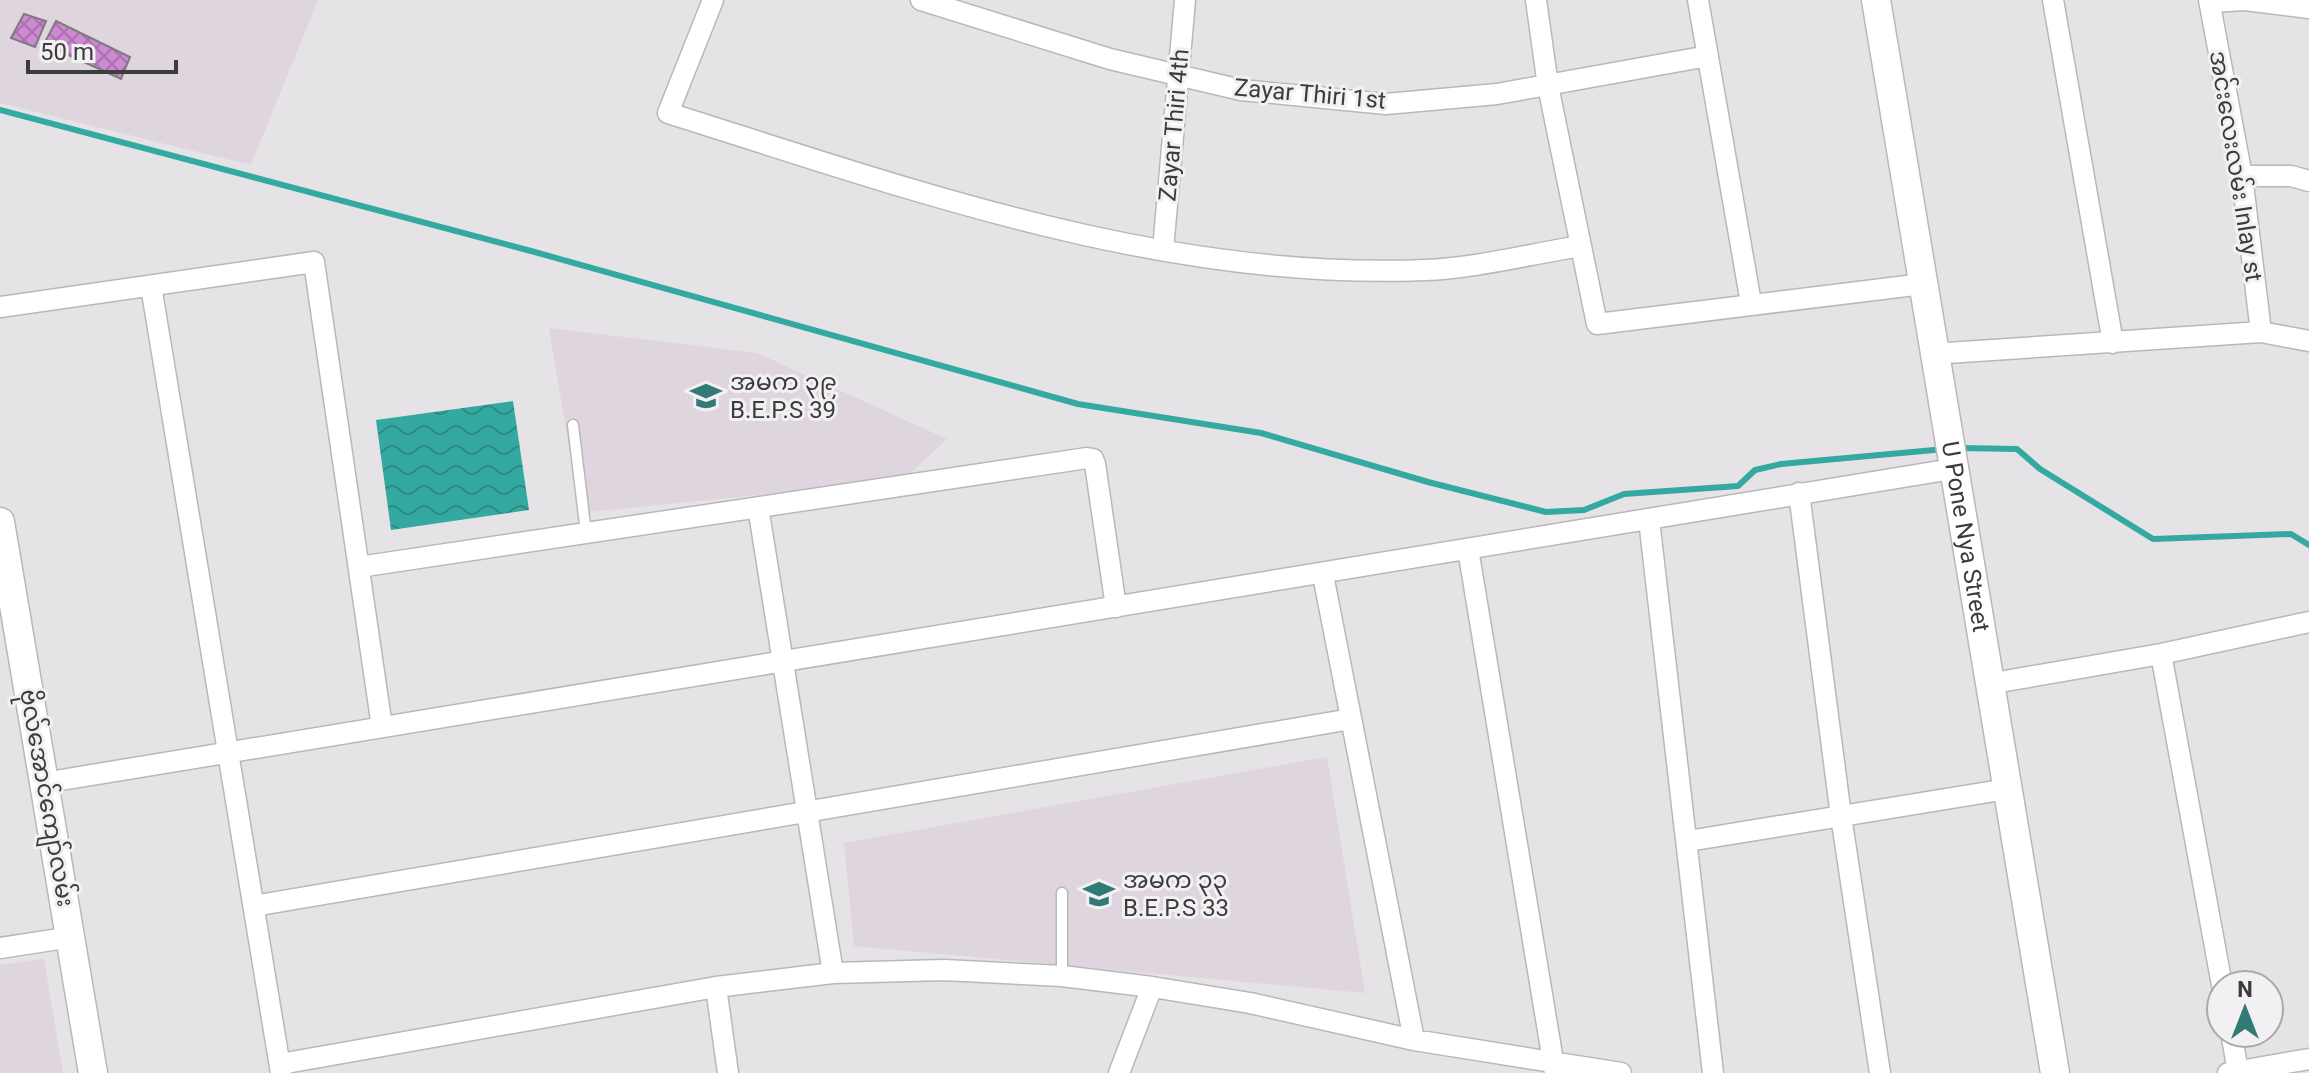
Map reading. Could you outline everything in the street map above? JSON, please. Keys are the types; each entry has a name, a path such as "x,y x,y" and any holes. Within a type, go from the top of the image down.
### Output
{"street":[{"path":"713,0 668,113 1044,227 1163,250 1313,270 1427,270 1581,246"},
{"name":"Zayar Thiri 1st","path":"921,0 1110,59 1241,90 1386,104 1548,86 1708,56"},
{"name":"Zayar Thiri 4th","path":"1163,250 1185,0"},
{"path":"1536,0 1548,86 1597,324 1923,284"},
{"path":"1698,0 1751,303"},
{"name":"U Pone Nya Street","path":"1876,0 1932,354 2055,1073"},
{"path":"2053,0 2113,343"},
{"path":"2209,1 2245,0 2309,8"},
{"name":"အင်းလေးလမ်း Inlay st","path":"2209,1 2242,176 2261,332"},
{"path":"2242,176 2291,176 2309,181"},
{"path":"0,307 314,262 382,727"},
{"path":"151,286 280,1068 716,987 833,973 944,970 1062,976 1152,987 1250,1003 1555,1068 1621,1073"},
{"path":"1932,354 2261,332 2309,341"},
{"path":"359,567 1093,459 1116,607"},
{"path":"43,783 1323,575 1952,469"},
{"path":"1799,493 1841,816 1880,1073"},
{"path":"758,507 833,973"},
{"path":"1649,520 1713,1073"},
{"name":"ဗိုလ်အောင်ကျော်လမ်း","path":"0,522 8,628 43,783 72,937 93,1073"},
{"path":"1468,549 1555,1068"},
{"path":"1323,575 1414,1040"},
{"path":"1988,684 2161,654 2309,622"},
{"path":"2161,654 2219,969"},
{"path":"254,906 1351,719"},
{"path":"1688,841 2007,789"},
{"path":"0,948 72,937"},
{"path":"716,987 728,1073"},
{"path":"1119,1073 1152,987"},
{"path":"2232,1049 2233,1072 2309,1059"}],"lane":[{"path":"573,425 586,533"},
{"path":"1062,893 1062,976"}],"shaded area":[{"path":"0,0 318,0 251,165 0,103"},
{"name":"အမက ၃၉ B.E.P.S 39","path":"549,328 757,353 947,439 903,480 580,513"},
{"name":"အမက ၃၃ B.E.P.S 33","path":"1327,757 1365,993 854,946 844,843"},
{"path":"44,959 63,1073 0,1073 0,965"}],"water":[{"path":"513,401 529,510 391,530 376,420"}],"building":[{"path":"24,14 46,21 35,47 11,38"},
{"path":"56,21 130,57 121,79 44,44"}],"waterway":[{"path":"0,110 531,251 1078,404 1261,433 1428,482 1546,512 1584,510 1624,494 1738,486 1755,470 1781,464 1945,449"},
{"path":"1960,448 2017,449 2040,469 2153,539 2291,534 2309,545"}],"place":[{"name":"အမက ၃၉ B.E.P.S 39","path":"706,396"},
{"name":"အမက ၃၃ B.E.P.S 33","path":"1099,894"}]}
